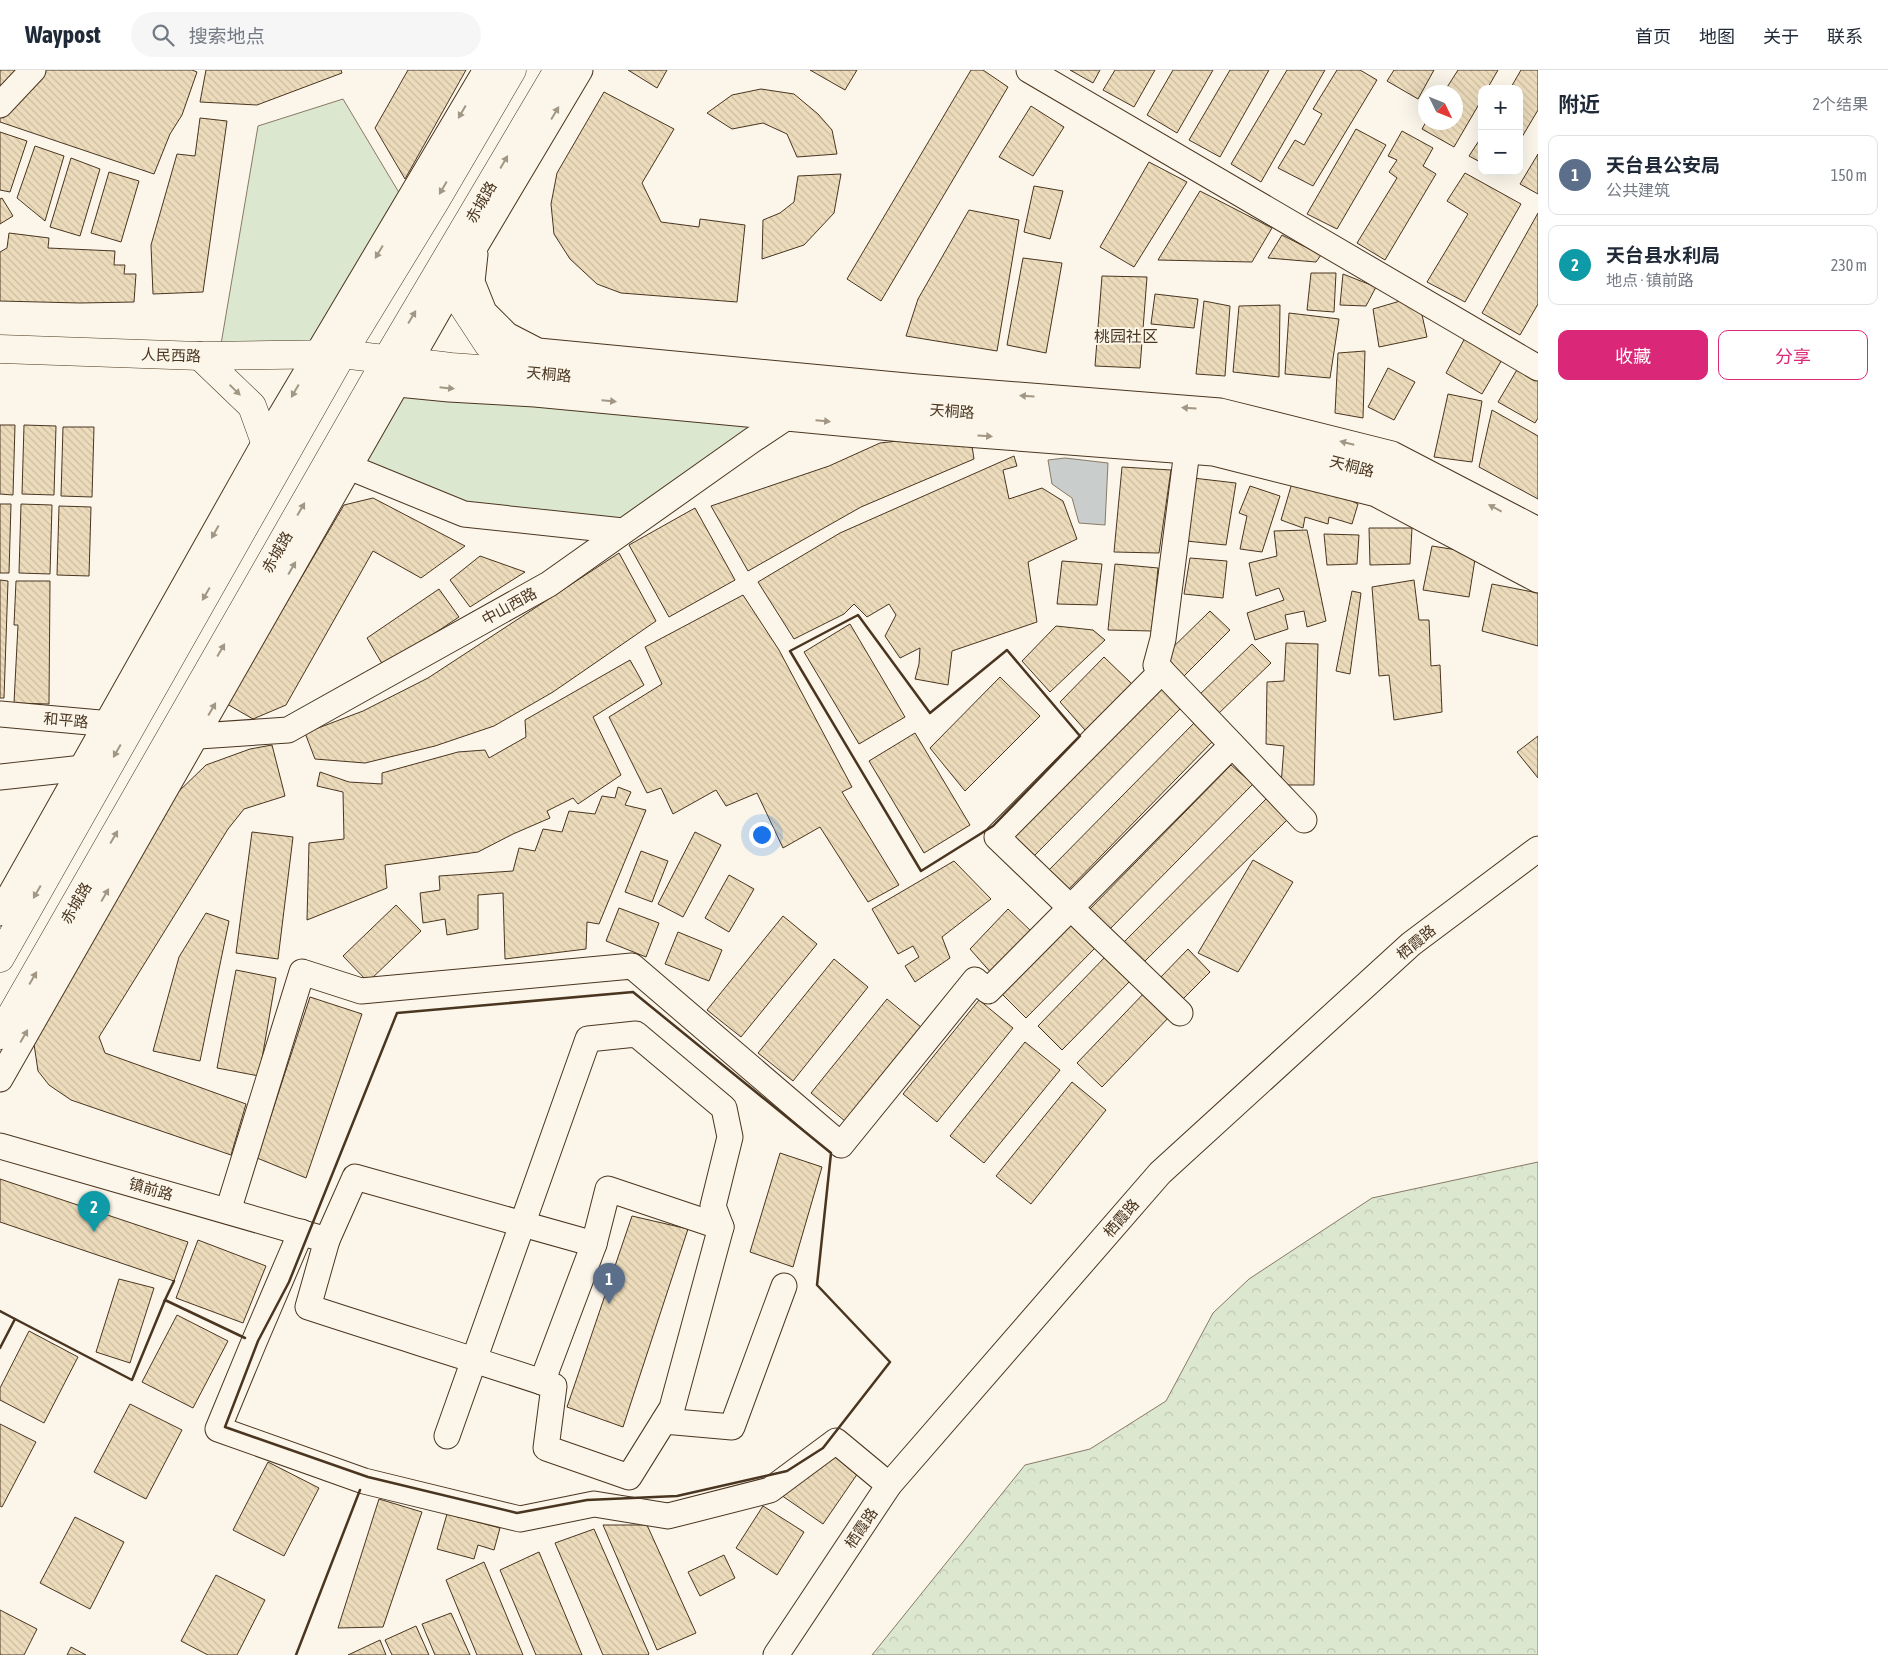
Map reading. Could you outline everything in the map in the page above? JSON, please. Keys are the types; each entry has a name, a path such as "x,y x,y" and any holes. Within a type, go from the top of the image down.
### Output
{"main road":[{"path":"0,958 256,507 330,354 436,200 512,70"},
{"name":"赤城路","path":"0,1035 183,736 399,368 558,70"},
{"path":"467,243 452,289 488,344 516,364 536,373"},
{"name":"人民西路","path":"0,350 200,356 330,354"},
{"name":"天桐路","path":"330,354 399,368 451,368 536,373 816,400 1216,432 1384,474 1538,555"},
{"path":"200,356 252,406 265,442 256,507"}],"street":[{"path":"0,105 33,70"},
{"path":"0,913 265,442 330,354 407,206 486,70"},
{"path":"580,70 467,243 472,282 484,312 507,335 538,351 917,387 1220,411 1392,454 1538,530"},
{"path":"1029,70 1538,368"},
{"path":"0,1079 183,736 349,467 399,368 452,289"},
{"path":"399,368 449,389 535,394 786,418 1213,453 1376,494 1538,580"},
{"name":"中山西路","path":"183,736 288,730 549,584 786,418 816,400"},
{"path":"1190,430 1163,639 1156,665 1304,820"},
{"path":"349,467 464,514 623,531"},
{"path":"1162,671 997,837 1180,1014"},
{"name":"和平路","path":"0,714 132,726"},
{"path":"228,1211 302,972 362,991 632,966 841,1145 975,980 988,991 1232,745"},
{"path":"0,777 82,768"},
{"name":"栖霞路","path":"776,1655 889,1486 1160,1173 1411,944 1538,849"},
{"path":"447,1436 474,1360 522,1224 588,1039 636,1034 724,1108 730,1137 712,1206 721,1227 672,1408 629,1477 546,1448 554,1386 474,1360 308,1307 327,1240 355,1177 522,1224 594,1244"},
{"name":"镇前路","path":"0,1146 327,1240"},
{"path":"542,1382 594,1244 608,1189 721,1227"},
{"path":"301,1232 218,1429 364,1481 520,1519 594,1504 668,1516 770,1490 836,1441 889,1486"},
{"path":"664,1422 732,1427 784,1286"}],"green space":[{"path":"343,99 407,206 317,354 219,356 258,126"},
{"path":"398,384 785,418 623,531 464,514 349,467"},
{"path":"1538,1162 1538,1655 872,1655 1025,1465 1090,1449 1166,1401 1213,1313 1249,1279 1372,1198"}],"shaded area":[{"path":"1065,458 1108,463 1105,525 1079,523 1072,498 1052,484 1048,460"}],"building":[{"path":"0,70 192,70 197,72 182,115 170,134 154,174 0,122"},
{"path":"206,70 341,70 342,73 257,105 200,102"},
{"path":"408,70 466,70 405,179 375,128"},
{"path":"628,70 667,70 657,88"},
{"path":"810,70 857,70 845,90"},
{"path":"971,70 983,70 1008,87 881,301 847,279"},
{"path":"1070,70 1100,70 1093,83"},
{"path":"1115,70 1155,70 1134,107 1103,90"},
{"path":"1173,70 1213,70 1177,133 1147,115"},
{"path":"1230,70 1269,70 1220,157 1189,140"},
{"path":"1287,70 1325,70 1261,182 1231,164"},
{"path":"1337,70 1360,70 1377,80 1313,186 1278,168 1295,140 1304,145 1322,114 1313,109"},
{"path":"1394,70 1434,70 1426,85 1418,85 1418,99 1387,81"},
{"path":"1458,70 1498,70 1489,85 1478,85 1478,106 1454,147 1424,130 1463,130 1463,85 1448,85"},
{"path":"1521,70 1538,70 1538,110 1523,135 1523,85 1512,85"},
{"path":"761,89 794,94 818,114 832,130 837,154 797,157 787,134 763,123 732,129 707,113 732,95"},
{"path":"604,92 674,129 642,183 661,222 699,227 700,219 745,225 737,302 621,293 597,284 570,259 554,234 551,204 557,173"},
{"path":"1031,106 1064,127 1033,176 999,157"},
{"path":"200,118 227,121 203,292 153,294 151,245 177,154 195,156"},
{"path":"1356,129 1386,145 1337,229 1307,214"},
{"path":"1402,131 1433,148 1423,166 1436,174 1385,260 1357,243 1397,178 1389,172 1397,160 1388,156"},
{"path":"0,132 27,141 10,192 0,190"},
{"path":"1478,142 1478,161 1469,156"},
{"path":"35,146 64,156 45,221 17,198"},
{"path":"1538,154 1538,194 1520,184"},
{"path":"71,158 100,169 80,236 50,227"},
{"path":"1149,162 1187,182 1134,267 1100,247"},
{"path":"109,172 139,181 121,242 91,233"},
{"path":"1465,173 1521,204 1465,302 1427,282 1468,214 1447,201"},
{"path":"841,174 834,213 804,245 762,259 763,220 780,213 794,202 798,176"},
{"path":"1034,186 1063,191 1050,239 1024,232"},
{"path":"1200,191 1272,228 1252,262 1158,260"},
{"path":"2,198 13,216 0,224 0,199"},
{"path":"969,210 1019,220 997,351 906,336 918,299"},
{"path":"1538,213 1538,304 1520,335 1482,313"},
{"path":"9,233 49,238 48,248 115,251 114,265 125,265 124,274 136,274 134,302 0,301 0,252 7,248"},
{"path":"1282,235 1321,255 1316,262 1268,258"},
{"path":"1023,258 1062,263 1046,353 1007,345"},
{"path":"1311,273 1336,273 1334,312 1307,310"},
{"path":"1343,274 1376,287 1366,306 1340,305"},
{"path":"1102,276 1147,277 1140,368 1095,366"},
{"path":"1155,294 1198,299 1194,328 1151,324"},
{"path":"1407,299 1420,306 1427,337 1379,347 1373,309"},
{"path":"1204,301 1230,306 1225,376 1196,374"},
{"path":"1280,305 1279,377 1233,372 1239,306"},
{"path":"1289,313 1339,319 1330,378 1285,374"},
{"path":"1465,338 1503,358 1482,394 1446,373"},
{"path":"1365,351 1363,418 1335,413 1338,353"},
{"path":"1388,368 1415,382 1394,420 1368,407"},
{"path":"1518,368 1538,378 1538,418 1535,423 1498,402"},
{"path":"1448,394 1482,401 1472,462 1434,457"},
{"path":"1492,410 1538,436 1538,499 1479,467"},
{"path":"0,425 15,425 13,495 0,494"},
{"path":"24,425 56,426 54,495 22,494"},
{"path":"63,427 94,427 92,497 61,496"},
{"path":"923,438 972,446 974,459 861,507 748,571 711,506 829,466 880,443"},
{"path":"1014,456 1017,466 1003,470 1009,499 1042,488 1063,501 1077,539 1028,562 1037,622 952,651 948,685 915,679 919,664 920,648 900,658 885,636 896,615 889,604 867,617 854,604 844,614 794,639 758,582 840,533"},
{"path":"1122,467 1171,470 1159,553 1114,552"},
{"path":"1193,478 1236,483 1226,545 1186,541"},
{"path":"1292,483 1336,493 1358,504 1352,524 1329,517 1328,524 1305,517 1303,528 1281,520"},
{"path":"1250,486 1280,496 1262,552 1240,549 1247,516 1239,513"},
{"path":"373,498 465,546 421,578 373,551 286,705 253,719 227,704 344,505"},
{"path":"0,504 11,504 9,573 0,573"},
{"path":"21,504 52,505 50,574 19,573"},
{"path":"59,506 91,507 89,576 57,575"},
{"path":"695,508 735,580 669,617 629,545"},
{"path":"1369,528 1412,528 1410,564 1370,565"},
{"path":"1307,530 1326,621 1307,627 1304,611 1285,615 1288,629 1255,640 1247,613 1284,600 1279,588 1256,596 1249,563 1277,556 1274,531"},
{"path":"1324,534 1359,535 1357,564 1327,565"},
{"path":"1432,546 1476,553 1469,597 1423,590"},
{"path":"619,553 656,621 553,692 494,726 435,746 365,763 315,759 305,733 363,711 428,678"},
{"path":"480,556 525,572 470,607 450,580"},
{"path":"1190,558 1227,561 1223,598 1184,594"},
{"path":"1062,561 1102,564 1097,605 1057,604"},
{"path":"1115,564 1158,568 1152,631 1108,630"},
{"path":"0,580 8,581 4,698 0,698"},
{"path":"1414,580 1419,620 1429,620 1431,666 1440,665 1442,712 1394,720 1389,675 1379,676 1372,587"},
{"path":"16,581 50,581 49,704 14,703 18,625 14,625"},
{"path":"1492,584 1538,593 1538,646 1482,631"},
{"path":"439,589 459,617 384,667 367,638"},
{"path":"1352,591 1361,593 1350,674 1336,671"},
{"path":"743,595 779,650 852,787 842,792 899,885 868,902 820,827 783,848 757,793 726,806 716,790 673,814 661,788 647,793 609,717 662,684 645,647"},
{"path":"1210,611 1230,630 1182,678 1162,658"},
{"path":"850,624 905,717 859,744 804,652"},
{"path":"1056,626 1093,630 1105,640 1050,692 1022,661"},
{"path":"1286,643 1318,644 1314,785 1281,785 1284,746 1266,744 1267,682 1284,681"},
{"path":"1252,644 1271,663 1217,715 1198,696"},
{"path":"1104,657 1132,684 1085,730 1060,702"},
{"path":"630,660 644,685 593,717 621,775 578,804 573,798 547,811 550,818 478,852 385,865 387,888 307,920 309,843 344,839 343,792 317,786 320,772 349,782 382,784 382,773 458,752 485,750 489,758 526,737 525,720"},
{"path":"1000,677 1040,716 965,791 930,748"},
{"path":"1164,684 1184,705 1034,856 1012,834"},
{"path":"1196,721 1214,740 1067,891 1047,872"},
{"path":"915,733 970,825 924,853 869,761"},
{"path":"1538,736 1538,778 1517,752"},
{"path":"272,745 285,796 244,809 228,829 99,1037 105,1053 246,1104 231,1155 71,1100 49,1085 38,1071 34,1044 45,1018 175,795 206,765 250,749"},
{"path":"1231,765 1253,784 1107,932 1088,911"},
{"path":"618,787 631,792 625,805 646,810 599,924 587,922 586,949 505,959 503,893 478,895 478,929 447,935 445,919 423,923 420,893 440,890 439,876 513,871 519,848 535,851 543,829 562,832 569,811 595,814 602,796 615,798"},
{"path":"1267,798 1287,820 1142,964 1121,945"},
{"path":"252,832 293,837 278,959 236,953"},
{"path":"695,832 721,845 683,917 658,904"},
{"path":"641,851 668,861 652,902 625,892"},
{"path":"1253,860 1293,882 1238,972 1198,953"},
{"path":"954,861 991,899 942,937 950,958 915,982 905,966 919,957 913,946 898,954 872,909"},
{"path":"729,875 754,889 729,932 705,918"},
{"path":"396,905 421,931 368,982 343,956"},
{"path":"619,908 659,923 646,957 606,941"},
{"path":"1008,909 1033,933 993,975 970,949"},
{"path":"206,913 229,921 200,1061 153,1051 179,957"},
{"path":"783,916 817,944 741,1037 707,1010"},
{"path":"1072,921 1097,946 1026,1018 1002,994"},
{"path":"678,932 722,950 709,981 665,964"},
{"path":"1188,949 1210,972 1180,1002 1158,980"},
{"path":"1108,954 1133,978 1062,1050 1038,1026"},
{"path":"834,959 868,987 793,1081 758,1053"},
{"path":"236,970 276,978 259,1076 217,1068"},
{"path":"1147,990 1172,1014 1102,1087 1077,1063"},
{"path":"310,997 362,1014 306,1178 257,1158"},
{"path":"887,999 921,1027 845,1121 811,1093"},
{"path":"979,1000 1013,1028 937,1122 903,1094"},
{"path":"1025,1042 1060,1070 984,1163 950,1136"},
{"path":"1072,1082 1106,1110 1031,1204 996,1176"},
{"path":"780,1153 822,1167 793,1267 750,1252"},
{"path":"0,1179 188,1242 174,1281 0,1222"},
{"path":"632,1216 688,1229 623,1427 567,1407"},
{"path":"198,1240 266,1266 243,1323 176,1298"},
{"path":"119,1279 154,1288 130,1363 96,1352"},
{"path":"177,1315 228,1341 193,1408 142,1382"},
{"path":"29,1331 78,1357 44,1423 0,1400 0,1388"},
{"path":"130,1404 182,1430 146,1499 94,1472"},
{"path":"0,1424 36,1442 2,1507 0,1506"},
{"path":"829,1451 858,1473 823,1524 781,1495"},
{"path":"268,1462 319,1488 284,1556 233,1530"},
{"path":"379,1499 422,1512 383,1627 338,1628"},
{"path":"763,1506 804,1532 777,1575 736,1548"},
{"path":"447,1514 500,1528 494,1550 478,1545 474,1559 437,1549"},
{"path":"75,1517 124,1542 90,1609 40,1583"},
{"path":"603,1525 647,1525 696,1633 657,1650"},
{"path":"594,1529 648,1655 603,1655 555,1543"},
{"path":"539,1552 582,1655 536,1655 500,1570"},
{"path":"724,1555 735,1578 700,1596 688,1572"},
{"path":"484,1562 523,1655 477,1655 446,1580"},
{"path":"216,1575 265,1600 237,1655 208,1655 181,1641"},
{"path":"0,1610 37,1629 24,1655 0,1655"},
{"path":"451,1613 470,1655 435,1655 422,1624"},
{"path":"416,1626 429,1655 392,1655 385,1640"},
{"path":"380,1640 386,1655 348,1655"},
{"path":"71,1647 86,1655 67,1655"}],"wall":[{"path":"858,615 930,713 1007,650 1080,736 993,826 921,871 790,651 858,615"},
{"path":"633,992 831,1153 817,1285 890,1362 823,1448 787,1471 677,1496 587,1500 517,1513 368,1477 225,1427 258,1341 289,1282 397,1013 633,992"},
{"path":"164,1302 174,1281"},
{"path":"0,1348 15,1319 132,1380 165,1300 245,1338"},
{"path":"0,1311 15,1319"},
{"path":"296,1655 360,1490"}],"place":[{"name":"天台县水利局","path":"94,1232"},
{"name":"天台县公安局","path":"609,1304"}],"district":[{"name":"桃园社区","path":"1126,336"}]}
